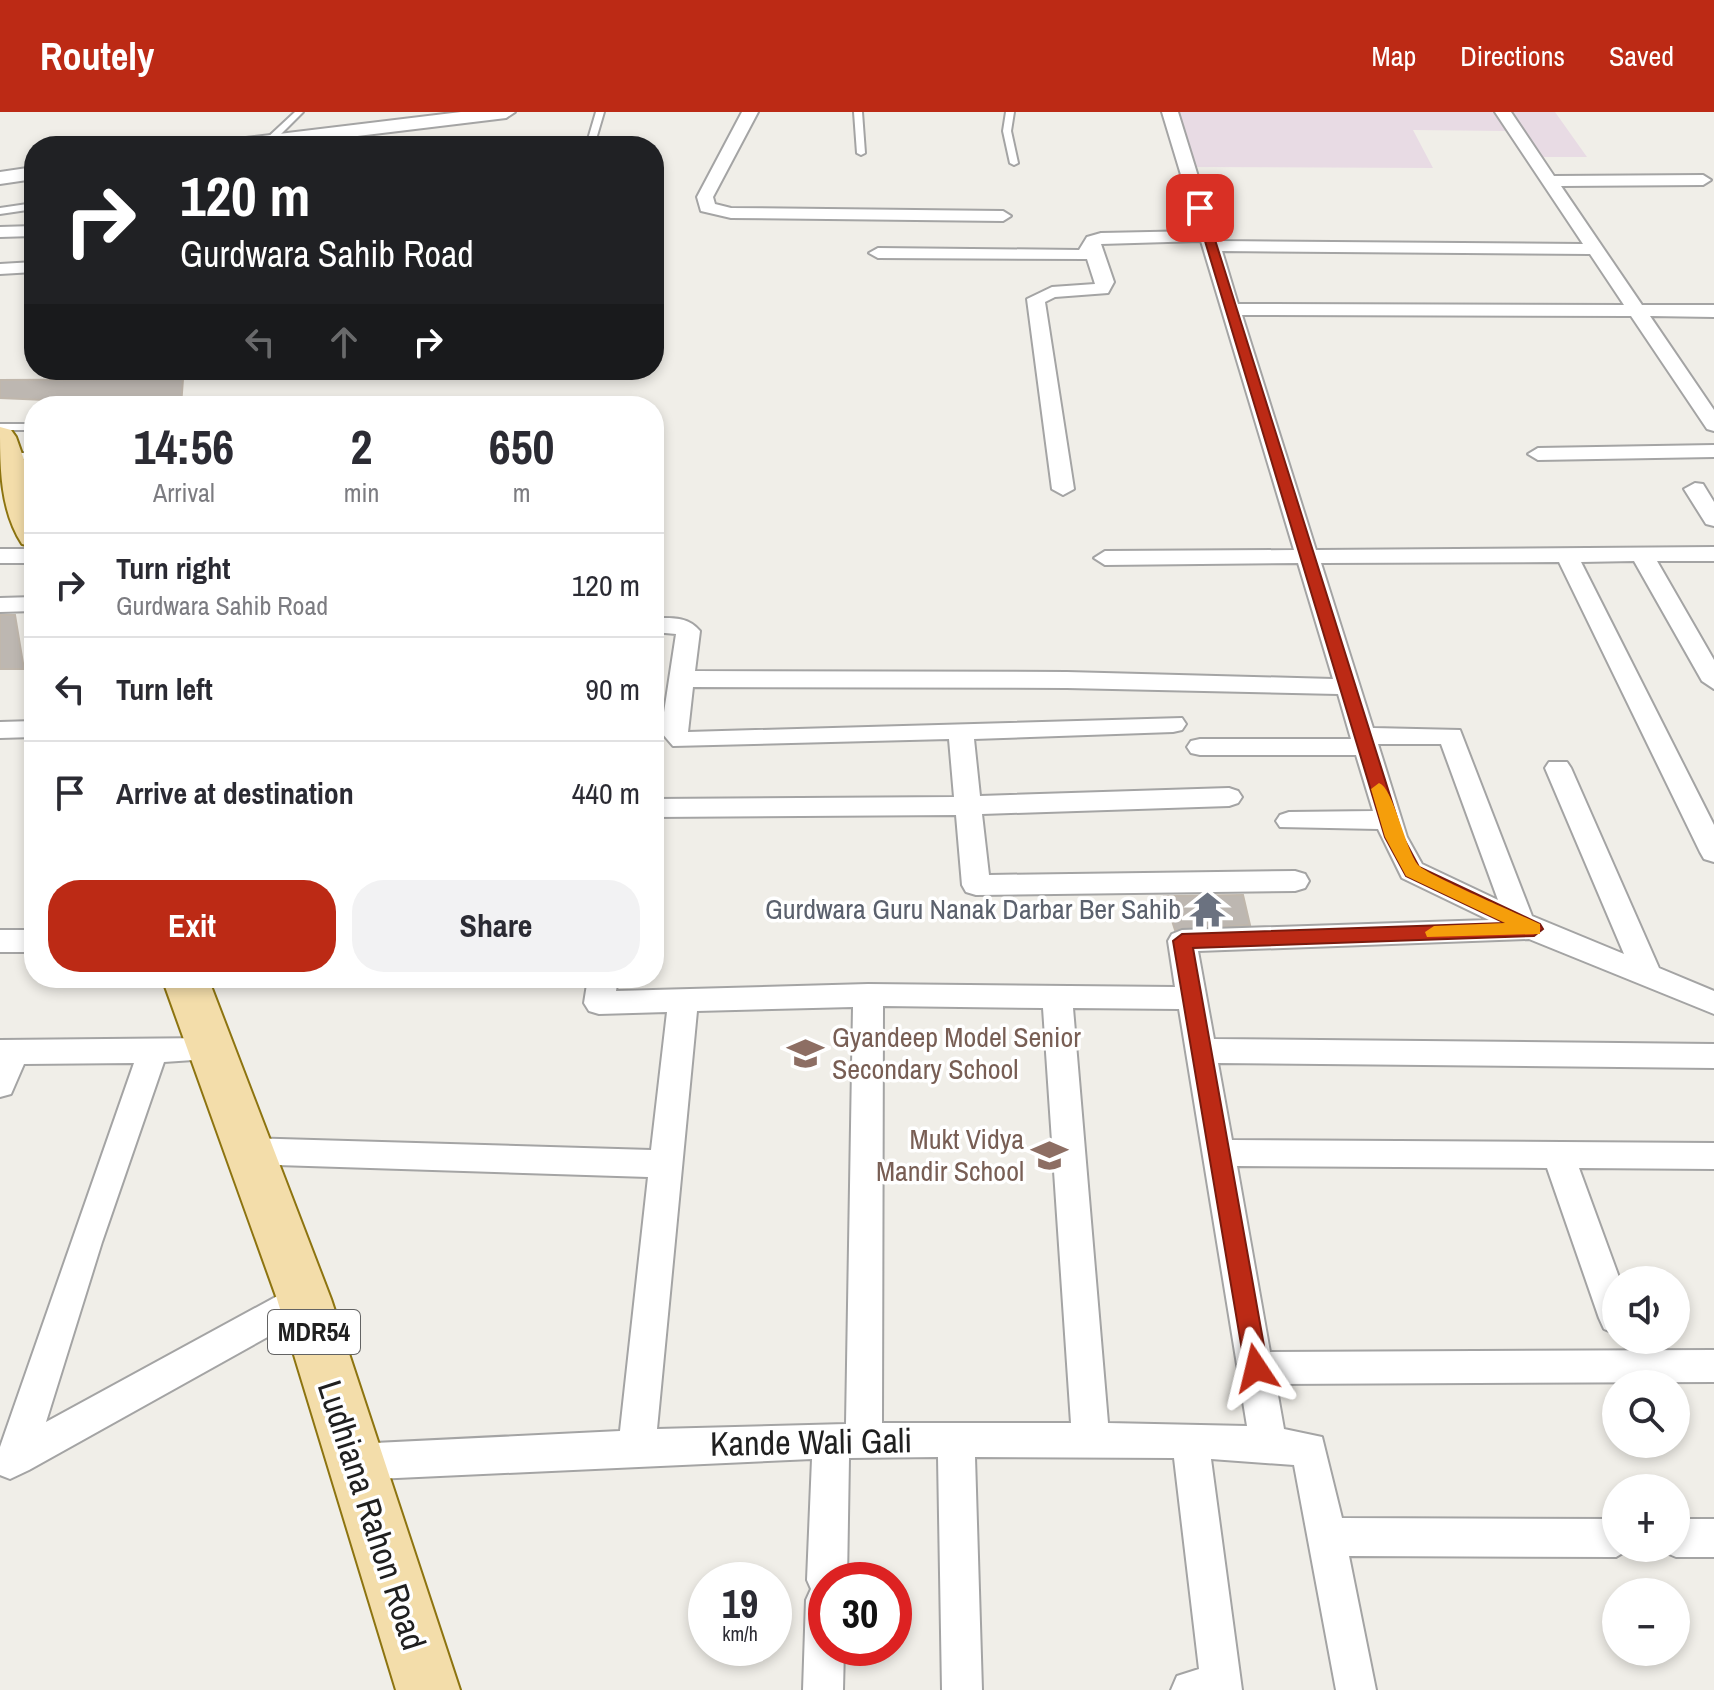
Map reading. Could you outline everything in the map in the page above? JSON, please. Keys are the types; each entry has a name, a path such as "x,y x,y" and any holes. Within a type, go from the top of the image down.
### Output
{"main road":[{"path":"10,444 16,499 24,516"},
{"name":"Ludhiana Rahon Road","path":"189,988 304,1299 428,1690"}],"street":[{"path":"304,136 451,115 506,112"},
{"path":"750,112 705,197 707,207 731,213 1003,216"},
{"path":"1170,112 1310,556 1389,820 1412,871 1527,926 1714,1003"},
{"path":"1503,112 1714,425"},
{"path":"0,178 24,174"},
{"path":"1549,181 1703,180"},
{"path":"1,222 24,228"},
{"path":"1063,489 1036,297 1052,292 1102,289 1105,282 1093,250 1093,241 1101,238 1595,249"},
{"path":"878,253 1072,255 1093,250"},
{"path":"0,269 24,268"},
{"path":"1232,309 1714,311"},
{"path":"1538,454 1714,451"},
{"path":"1695,489 1714,519"},
{"path":"1566,553 1714,852"},
{"path":"1641,553 1714,681"},
{"path":"1105,558 1714,554"},
{"path":"0,556 24,556"},
{"path":"0,605 24,604"},
{"path":"664,625 678,625 688,631 674,732 682,740 1173,724"},
{"path":"683,679 1067,680 1349,687"},
{"path":"0,730 24,729"},
{"path":"961,732 976,885 1295,881"},
{"path":"1200,747 1451,736 1527,926"},
{"path":"1558,768 1648,977"},
{"path":"664,808 966,806 1229,797"},
{"path":"1289,821 1389,820"},
{"path":"1268,1444 1182,941 1527,926"},
{"path":"0,941 24,941"},
{"path":"601,988 599,1003 868,995 1192,998"},
{"path":"830,1562 848,1441 868,995"},
{"path":"1057,997 1091,1440"},
{"path":"637,1445 683,999"},
{"path":"0,1085 7,1052 212,1050"},
{"path":"8,1462 153,1051"},
{"path":"1201,1051 1714,1056"},
{"path":"249,1151 668,1164"},
{"path":"1217,1153 1714,1156"},
{"path":"1559,1157 1602,1278"},
{"path":"8,1462 304,1299"},
{"path":"1256,1368 1603,1354"},
{"path":"1635,1354 1714,1366"},
{"path":"956,1440 962,1690"},
{"name":"Kande Wali Gali","path":"354,1462 637,1445 956,1440 1268,1444 1309,1449 1328,1537"},
{"path":"1190,1442 1222,1690 1191,1690"},
{"path":"1356,1690 1328,1537 1602,1538"},
{"path":"1690,1538 1714,1538"},
{"path":"823,1690 824,1666"}],"lane":[{"path":"274,136 299,112"},
{"path":"593,136 600,112"},
{"path":"858,112 861,153"},
{"path":"1010,112 1007,131 1014,163"},
{"path":"1,222 24,211"}],"shaded area":[{"path":"1172,112 1555,112 1587,157 1523,157 1506,131 1413,130 1433,168 1190,167"}],"building":[{"path":"0,380 183,380 182,396 24,396 24,399 0,398"},
{"path":"0,615 15,615 24,669 0,669"},
{"name":"Gurdwara Guru Nanak Darbar Ber Sahib","path":"1243,895 1250,925 1175,930 1164,896"}],"slow traffic":[{"path":"1379,789 1394,837 1412,871 1534,929 1434,932"}],"place":[{"name":"Gurdwara Guru Nanak Darbar Ber Sahib","path":"1207,909"},
{"name":"Gyandeep Model Senior Secondary School","path":"806,1053"},
{"name":"Mukt Vidya Mandir School","path":"1050,1155"}],"route":[{"path":"1200,208 1310,556 1394,837 1412,871 1534,929 1182,941 1256,1368"}]}
